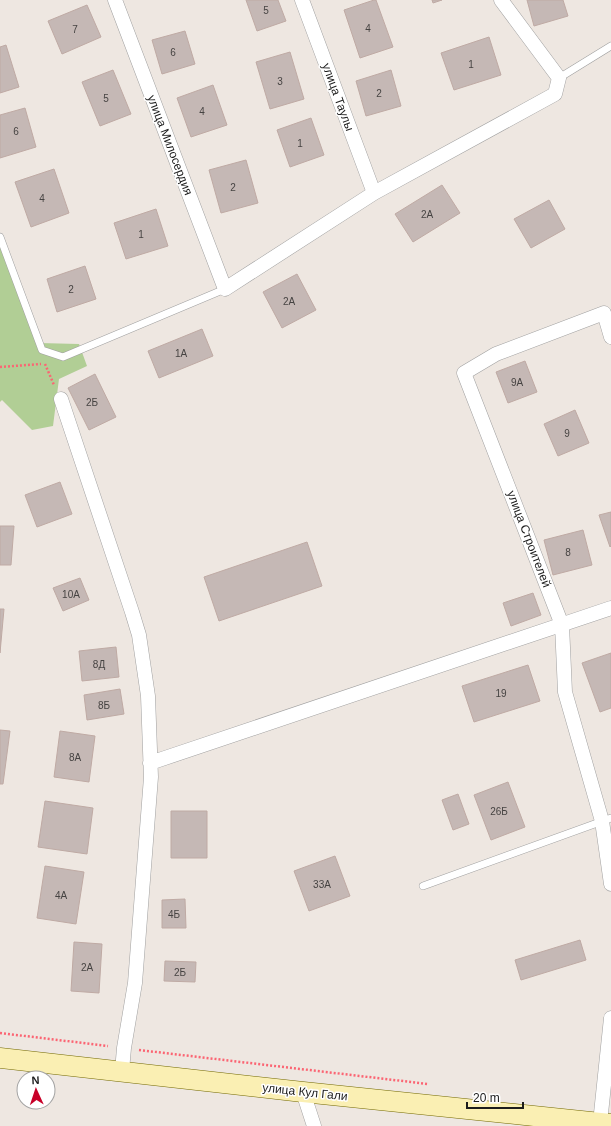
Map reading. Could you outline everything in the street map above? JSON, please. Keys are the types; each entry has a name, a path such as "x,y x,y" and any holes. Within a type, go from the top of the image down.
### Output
{"street":[{"name":"улица Милосердия","path":"115,0 225,289"},
{"name":"улица Таулы","path":"302,0 374,193"},
{"path":"225,289 374,193 555,94 559,78 501,0"},
{"name":"улица Строителей","path":"611,337 604,313 496,354 464,373 562,625 565,692 606,820 611,884"},
{"path":"61,399 139,635 148,696 150,785 135,983 124,1048 122,1071"},
{"path":"150,763 611,608"},
{"path":"606,1123 611,1018"},
{"name":"улица Кул Гали","path":"0,1058 304,1092 606,1123"},
{"path":"304,1092 314,1126"}],"lane":[{"path":"559,78 611,46"},
{"path":"0,237 42,350 63,357 225,289"},
{"path":"423,886 606,820"}],"path":[{"path":"0,367 45,364 63,357"},
{"path":"45,364 61,399"},
{"path":"0,1033 430,1084"}],"green space":[{"path":"0,245 39,343 79,344 87,366 59,379 53,426 32,430 2,400 0,402"}],"building":[{"path":"246,0 278,0 286,21 257,31"},
{"path":"376,0 393,47 360,58 344,10"},
{"path":"432,0 442,0 433,3"},
{"path":"527,0 563,0 568,16 534,26"},
{"path":"87,5 101,37 62,54 48,21"},
{"path":"185,31 195,64 162,74 152,40"},
{"path":"489,37 501,75 454,90 441,53"},
{"path":"6,45 19,87 0,93 0,47"},
{"path":"290,52 304,99 270,109 256,62"},
{"path":"113,70 131,114 100,126 82,82"},
{"path":"391,70 401,106 366,116 356,81"},
{"path":"213,85 227,125 191,137 177,98"},
{"path":"25,108 36,147 0,158 0,115"},
{"path":"311,118 324,155 290,167 277,130"},
{"path":"246,160 258,203 221,213 209,170"},
{"path":"54,169 69,213 31,227 15,182"},
{"path":"442,185 460,213 413,242 395,214"},
{"path":"549,200 565,229 531,248 514,219"},
{"path":"156,209 168,246 126,259 114,223"},
{"path":"85,266 96,299 57,312 47,279"},
{"path":"297,274 316,310 282,328 263,292"},
{"path":"202,329 213,356 159,378 148,351"},
{"path":"525,361 537,392 508,403 496,372"},
{"path":"95,374 116,417 89,430 68,388"},
{"path":"575,410 589,443 558,456 544,424"},
{"path":"60,482 72,514 37,527 25,495"},
{"path":"611,512 611,546 610,547 599,515"},
{"path":"0,526 14,526 11,565 0,565"},
{"path":"583,530 592,565 553,575 544,540"},
{"path":"307,542 322,586 219,621 204,577"},
{"path":"80,578 89,600 63,611 53,588"},
{"path":"533,593 541,615 511,626 503,603"},
{"path":"0,609 4,609 0,653"},
{"path":"116,647 119,677 82,681 79,651"},
{"path":"611,653 611,708 600,712 582,663"},
{"path":"528,665 540,701 474,722 462,686"},
{"path":"120,689 124,714 87,720 84,695"},
{"path":"0,730 10,731 3,784 0,784"},
{"path":"60,731 95,736 89,782 54,777"},
{"path":"508,782 525,827 491,840 474,795"},
{"path":"458,794 469,824 453,830 442,800"},
{"path":"45,801 93,808 87,854 38,847"},
{"path":"171,811 207,811 207,858 171,858"},
{"path":"335,856 350,896 309,911 294,871"},
{"path":"45,866 84,872 76,924 37,918"},
{"path":"185,899 186,928 162,928 162,900"},
{"path":"580,940 586,960 521,980 515,960"},
{"path":"74,942 102,944 99,993 71,991"},
{"path":"165,961 196,962 195,982 164,981"}]}
